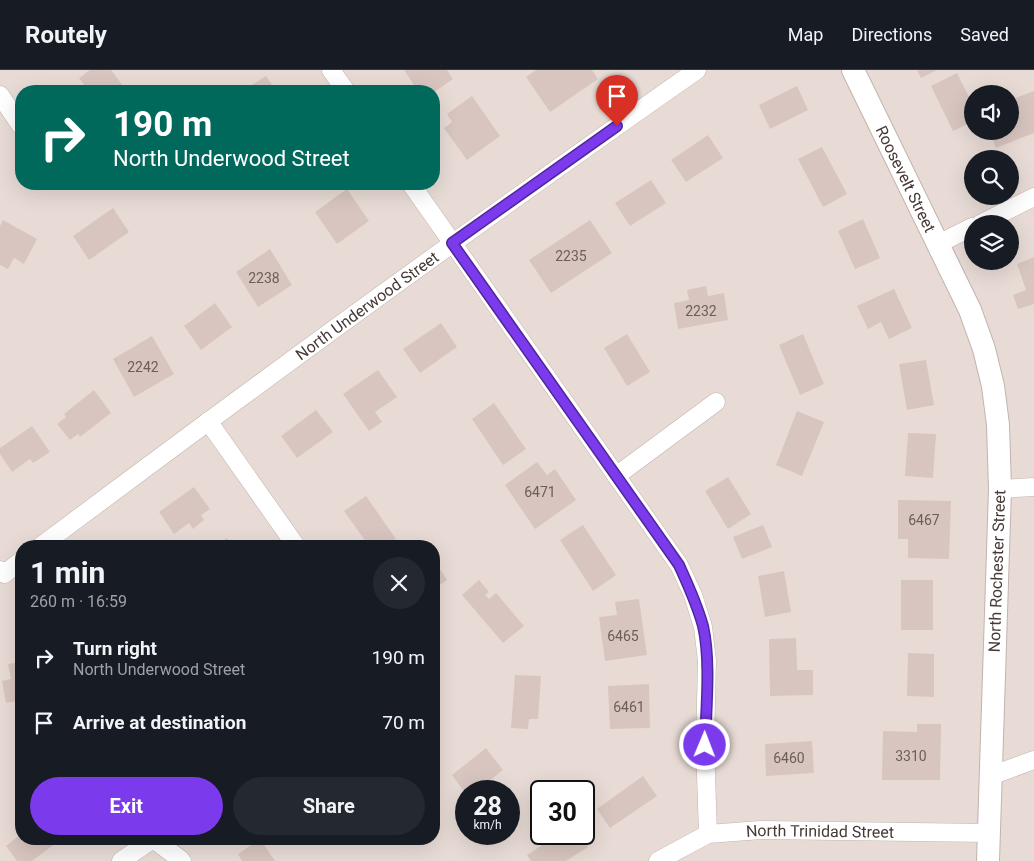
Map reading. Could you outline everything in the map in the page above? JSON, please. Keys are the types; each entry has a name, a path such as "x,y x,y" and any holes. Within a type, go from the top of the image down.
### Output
{"street":[{"path":"331,70 342,85"},
{"name":"North Underwood Street","path":"48,540 452,243 697,70"},
{"name":"Roosevelt Street","path":"853,70 959,287"},
{"path":"0,96 15,117"},
{"path":"415,190 679,565 693,595 703,627 707,661 705,745 708,834"},
{"path":"998,215 1034,197"},
{"path":"938,244 964,231"},
{"name":"North Rochester Street","path":"959,287 970,310 984,349 993,386 998,425 1000,489 988,861"},
{"path":"616,476 716,402"},
{"path":"208,421 292,540"},
{"path":"1000,489 1034,487"},
{"path":"2,572 15,564"},
{"path":"990,776 1034,760"},
{"name":"North Trinidad Street","path":"658,861 708,834 762,830 989,833"},
{"path":"121,861 145,845"},
{"path":"159,845 182,861"}],"shaded area":[{"path":"0,70 1034,70 1034,861 0,861"}],"building":[{"path":"90,70 111,70 122,85 84,85 79,78"},
{"path":"404,70 447,70 453,79 440,88 440,85 414,85"},
{"path":"536,70 592,70 598,79 550,112 526,77"},
{"path":"917,70 937,70 921,78"},
{"path":"957,73 964,87 964,126 953,131 931,86"},
{"path":"266,76 272,85 252,85"},
{"path":"797,86 808,110 770,129 759,105"},
{"path":"1034,91 1034,133 1019,139 1019,114 1019,97"},
{"path":"472,96 500,136 467,160 444,128 452,122 447,114"},
{"path":"708,135 723,158 686,182 671,160"},
{"path":"993,140 1016,140 996,148"},
{"path":"822,147 847,194 823,207 798,159"},
{"path":"651,180 666,203 630,226 615,203"},
{"path":"348,190 369,221 337,244 315,212"},
{"path":"113,208 129,232 89,260 73,236"},
{"path":"863,219 880,258 855,269 838,231"},
{"path":"3,220 37,239 24,264 14,258 8,269 0,265 0,226"},
{"path":"590,220 612,253 551,293 529,260"},
{"path":"270,249 292,285 258,307 236,272"},
{"path":"1034,257 1034,304 1018,309 1013,295 1026,290 1019,270 1019,263"},
{"path":"706,286 708,296 724,293 728,320 678,329 674,303 689,300 687,290"},
{"path":"894,289 912,328 889,339 881,322 868,329 857,306"},
{"path":"215,303 232,327 201,350 184,326"},
{"path":"441,323 457,347 420,373 403,349"},
{"path":"627,334 650,372 627,386 604,348"},
{"path":"803,334 824,384 800,395 779,345"},
{"path":"152,336 174,374 134,397 113,359"},
{"path":"926,360 934,405 907,410 899,364"},
{"path":"378,370 397,397 375,412 382,422 369,431 343,394"},
{"path":"94,390 111,413 80,437 78,434 70,440 57,424 66,417 64,414"},
{"path":"494,403 526,449 503,465 472,419"},
{"path":"316,410 333,432 297,458 281,436"},
{"path":"797,411 824,422 802,476 776,465"},
{"path":"32,426 50,452 33,463 30,459 12,472 0,454 0,448"},
{"path":"908,433 936,434 933,478 905,476"},
{"path":"537,462 547,475 555,469 576,500 535,529 505,485"},
{"path":"728,477 751,514 728,529 705,491"},
{"path":"194,487 210,509 201,515 204,520 193,529 189,523 174,534 159,512"},
{"path":"366,496 396,539 365,540 344,511"},
{"path":"898,500 951,501 949,559 908,558 908,539 898,539"},
{"path":"583,525 616,575 593,591 560,540"},
{"path":"763,525 772,547 742,559 733,537"},
{"path":"440,569 447,580 440,585"},
{"path":"784,571 791,612 765,617 758,576"},
{"path":"479,580 489,592 485,595 489,599 496,593 524,626 503,643 462,595"},
{"path":"901,580 933,580 933,630 901,630"},
{"path":"639,599 647,655 605,661 599,617 617,615 615,602"},
{"path":"796,638 797,670 813,670 813,695 770,696 769,639"},
{"path":"908,653 934,654 934,697 907,696"},
{"path":"15,663 15,701 6,703 2,681 11,679 8,664"},
{"path":"515,675 541,676 538,719 529,719 528,729 511,728"},
{"path":"649,684 650,728 610,729 608,686"},
{"path":"917,724 941,724 940,780 882,780 883,731 917,732"},
{"path":"812,741 814,773 766,776 765,744"},
{"path":"486,748 503,770 490,780 456,780 452,775"},
{"path":"643,776 657,796 610,828 597,809"},
{"path":"15,839 15,845 53,845 32,861 17,861 6,846"},
{"path":"251,845 264,845 275,861 242,861 238,854"},
{"path":"542,845 587,845 588,847 566,861 531,861 527,855"}],"route":[{"path":"617,126 452,243 679,565 693,595 703,627 707,661 705,745"}]}
